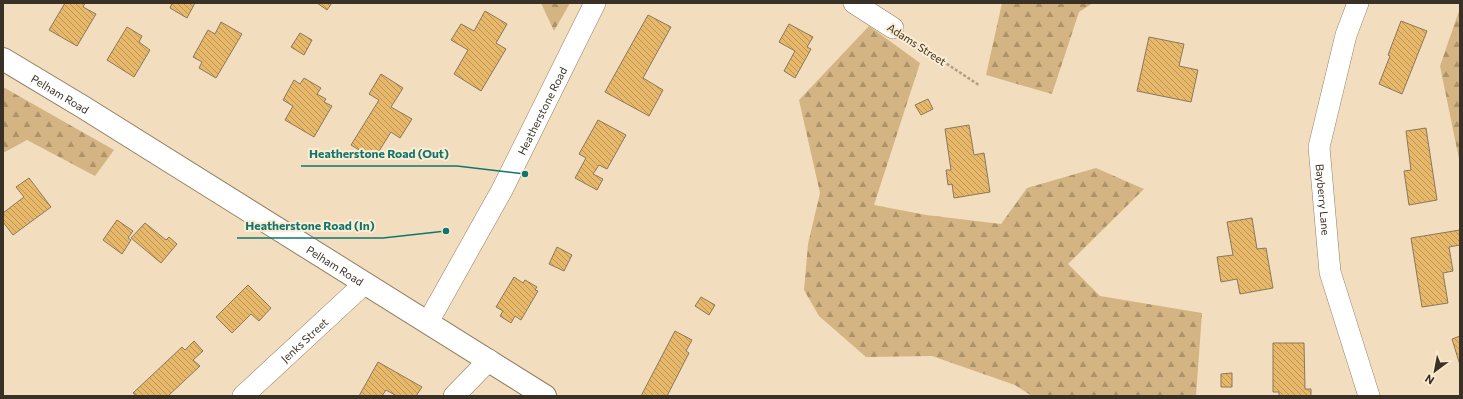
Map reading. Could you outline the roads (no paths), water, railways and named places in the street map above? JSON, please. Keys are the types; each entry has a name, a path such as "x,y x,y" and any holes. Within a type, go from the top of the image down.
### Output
{"main road":[{"name":"Pelham Road","path":"3,59 88,110 545,396"}],"street":[{"name":"Heatherstone Road","path":"428,322 505,183 595,3"},
{"name":"Adams Street","path":"854,3 893,28"},
{"name":"Bayberry Lane","path":"1358,3 1346,35 1319,147 1330,272 1369,396"},
{"name":"Jenks Street","path":"243,396 364,284"},
{"path":"454,396 489,360"}],"place":[{"name":"Heatherstone Road (Out)","path":"525,174"},
{"name":"Heatherstone Road (In)","path":"446,231"}]}
